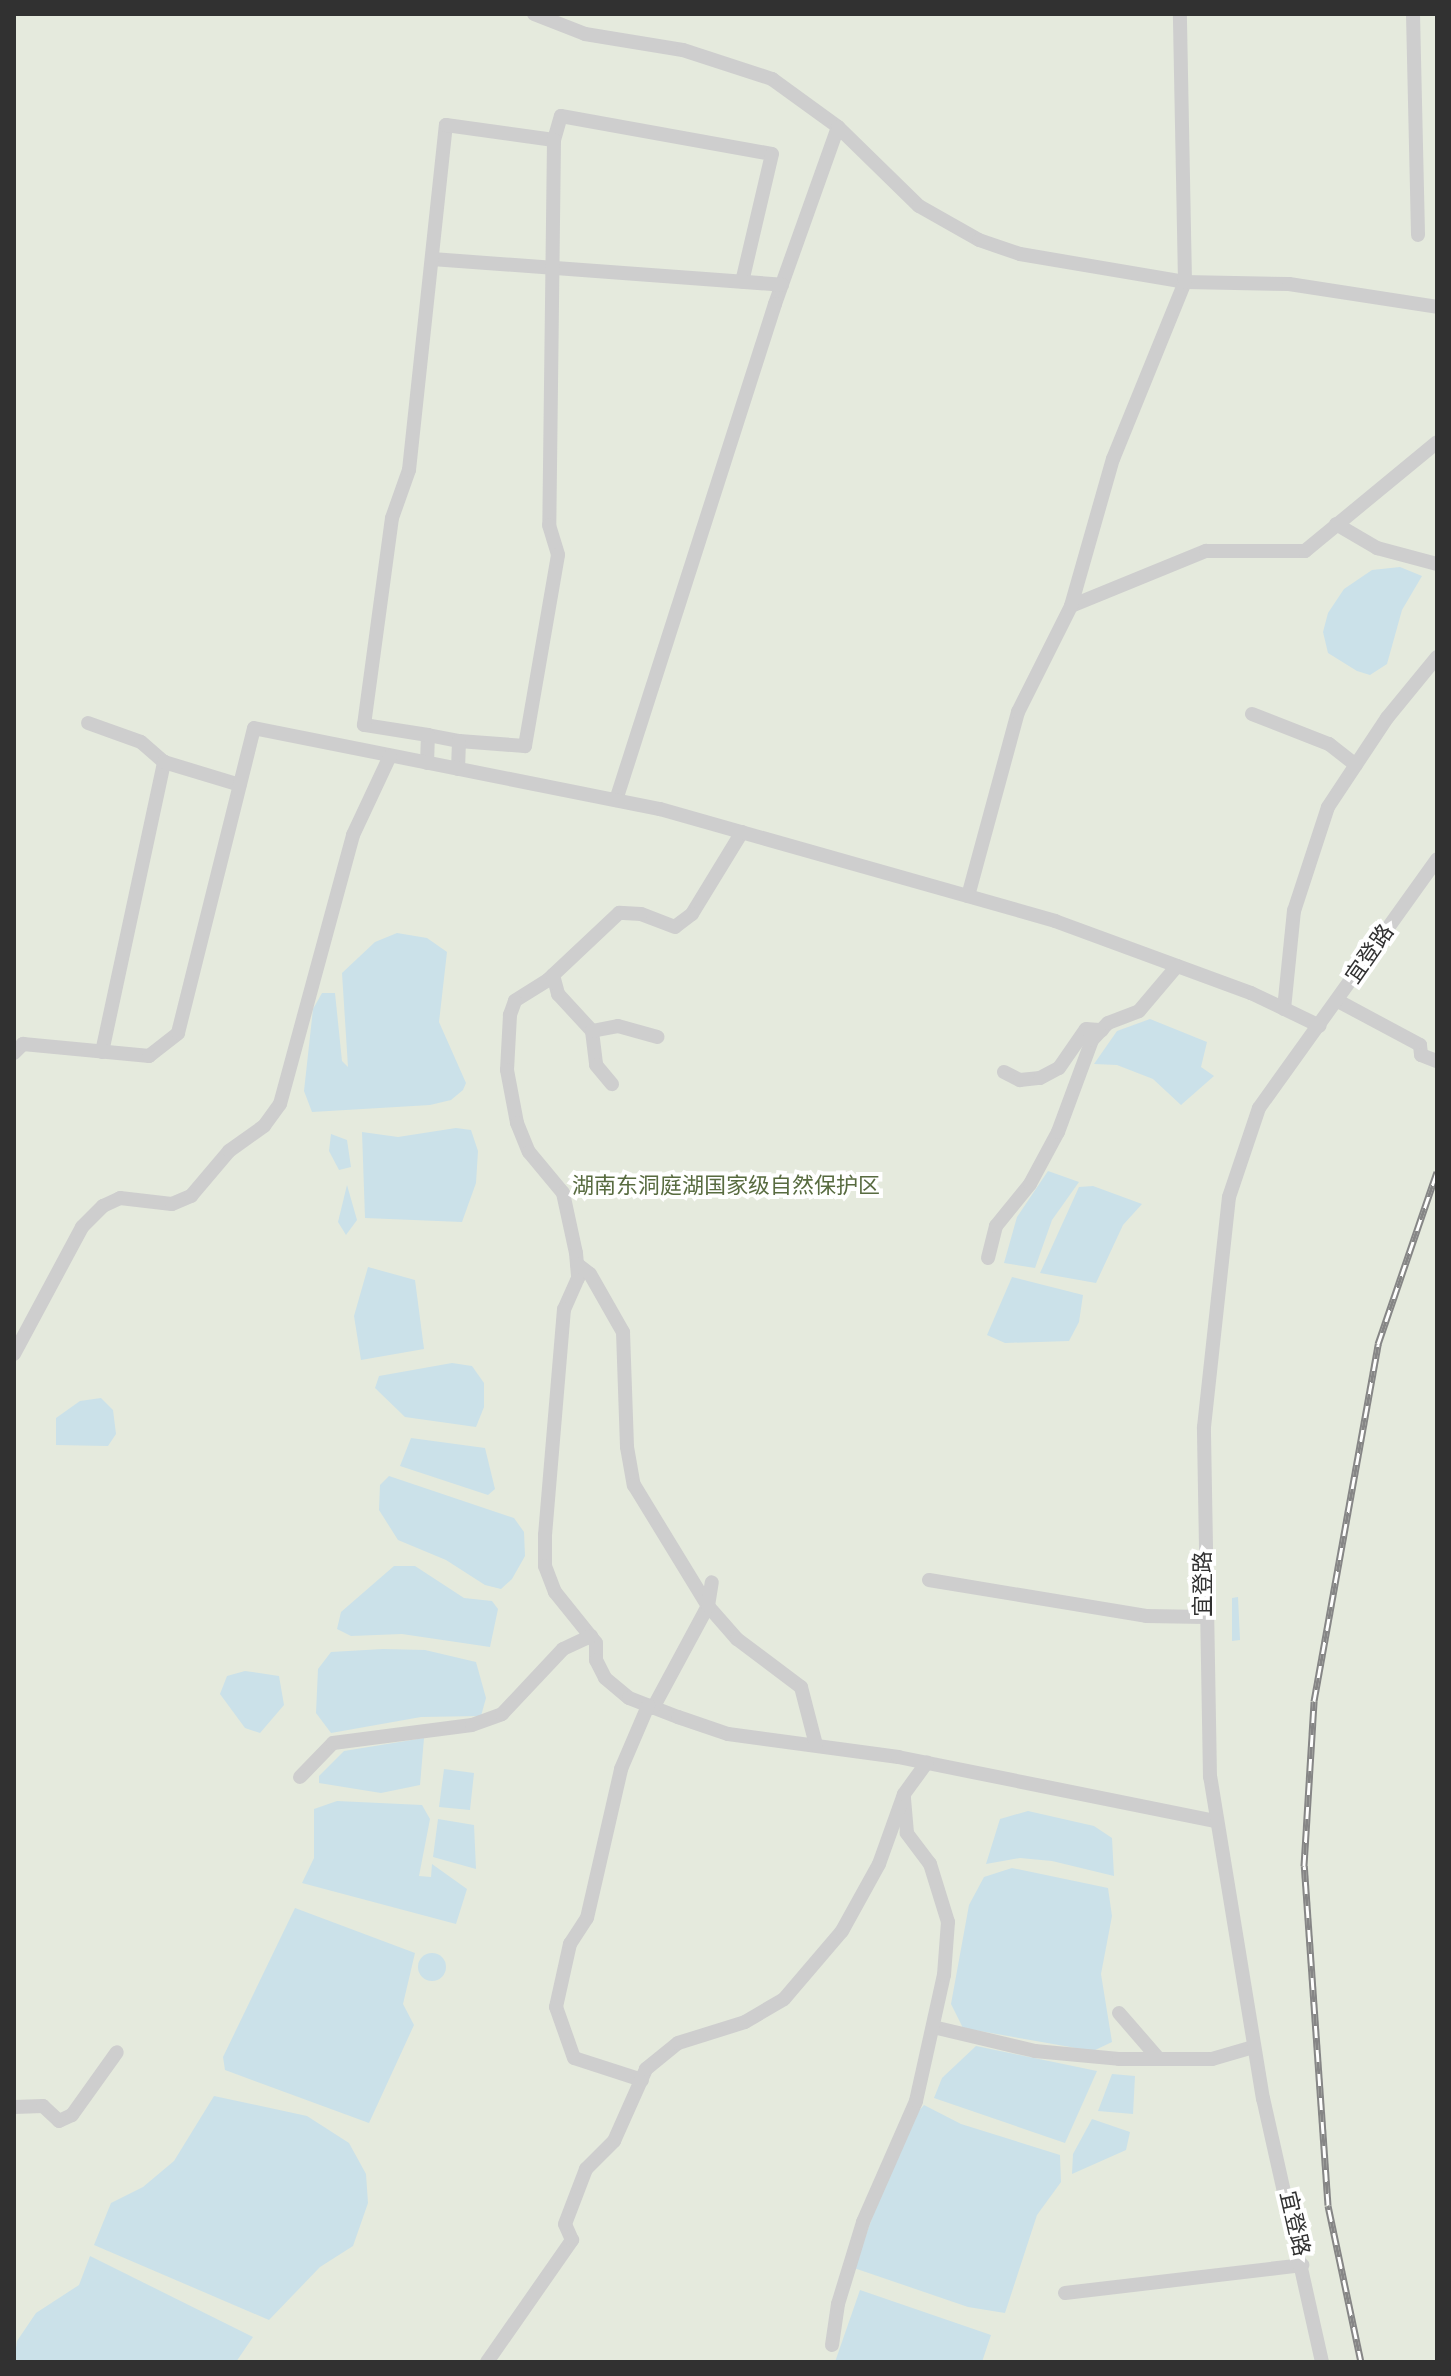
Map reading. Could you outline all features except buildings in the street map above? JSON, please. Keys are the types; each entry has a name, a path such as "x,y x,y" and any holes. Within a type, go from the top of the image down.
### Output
{"street":[{"path":"534,14 585,34 683,50 772,79 838,127 919,206 979,240 1020,254 1185,282 1289,284 1437,307"},
{"path":"968,896 1018,712 1071,606 1113,459 1185,282 1180,14"},
{"path":"1413,14 1418,235"},
{"path":"554,140 446,125 409,470 392,518 364,725 459,741 525,746 558,555 549,525 555,269 554,140 561,116 772,154 742,282"},
{"path":"616,800 782,285 838,127"},
{"path":"432,259 782,285"},
{"path":"1071,606 1172,560 1206,551 1305,551 1437,442"},
{"path":"1336,524 1377,548 1437,564"},
{"path":"1284,1009 1294,911 1328,807 1437,657"},
{"path":"1252,714 1329,744 1356,765"},
{"path":"88,723 141,742 164,762 240,785"},
{"path":"14,1053 23,1044 149,1056 178,1033 254,728 616,800 742,832 1055,921 1177,966 1320,1026"},
{"path":"427,763 428,735"},
{"path":"458,769 459,741"},
{"path":"14,1354 82,1227 103,1206 120,1198 172,1204 191,1196 229,1151 264,1126 280,1104 353,835 390,756"},
{"path":"102,1052 164,762"},
{"path":"742,832 692,914 675,927 641,914 619,913 553,975 515,1001 507,1070 517,1123 529,1152 563,1193 578,1278 564,1309 545,1566 555,1592 591,1636 605,1678 650,1707 728,1734 927,1762 1216,1821"},
{"name":"宜登路","path":"1322,2362 1253,2047 1216,1821 1205,1617 1204,1427 1229,1197 1259,1108 1437,859"},
{"path":"988,1258 996,1226 1037,1171 1058,1132 1092,1040 1102,1030 1139,1011 1177,966"},
{"path":"553,975 558,994 592,1031 596,1065 612,1084"},
{"path":"1338,1001 1420,1045 1421,1055 1437,1061"},
{"path":"592,1031 618,1026 658,1037"},
{"path":"1004,1072 1020,1080 1040,1078 1059,1068 1086,1029 1102,1030"},
{"path":"577,1264 590,1274 623,1332 634,1485 708,1606 737,1639 801,1687 816,1745"},
{"path":"929,1580 1146,1616 1205,1617"},
{"path":"642,2080 574,2058 556,2007 570,1944 587,1918 621,1769 650,1707 708,1606 712,1582"},
{"path":"300,1777 333,1743 472,1725 502,1714 563,1649 591,1636"},
{"path":"487,2362 572,2240 565,2224 586,2169 614,2141 655,2058 678,2043 745,2022 784,1999 842,1931 879,1864 904,1794 927,1762"},
{"path":"832,2345 838,2304 863,2222 916,2101 933,2027 948,1922 930,1864 907,1833 904,1794"},
{"path":"1119,2013 1158,2058"},
{"path":"933,2027 1035,2051 1212,2059 1253,2047"},
{"path":"14,2107 43,2106 59,2121 72,2115 117,2052"},
{"path":"1065,2293 1302,2265"}],"green space":[{"name":"湖南东洞庭湖国家级自然保护区","path":"14,14 1437,14 1437,2362 14,2362"}],"water":[{"path":"1400,567 1422,576 1402,610 1387,664 1370,675 1357,671 1328,653 1323,632 1328,613 1344,589 1372,570"},
{"path":"397,933 427,938 447,952 439,1022 466,1083 463,1090 451,1100 430,1105 312,1112 304,1091 313,1009 322,993 335,993 342,1061 348,1067 342,973 375,942"},
{"path":"1150,1019 1207,1042 1201,1067 1214,1076 1181,1105 1153,1079 1117,1065 1094,1064 1117,1031"},
{"path":"456,1128 471,1130 478,1151 476,1183 462,1222 365,1218 362,1132 398,1137"},
{"path":"331,1134 347,1140 351,1167 339,1170 329,1151"},
{"path":"1048,1171 1079,1182 1052,1220 1035,1268 1004,1263 1017,1217"},
{"path":"347,1185 357,1220 346,1235 338,1222"},
{"path":"1093,1186 1142,1204 1123,1225 1096,1283 1040,1273 1079,1187"},
{"path":"368,1267 415,1280 424,1349 361,1360 354,1316"},
{"path":"1012,1277 1083,1295 1079,1322 1069,1341 1005,1343 987,1335"},
{"path":"452,1363 472,1366 484,1383 484,1407 476,1427 405,1417 375,1388 379,1376"},
{"path":"101,1398 113,1410 116,1434 108,1446 56,1445 56,1418 80,1401"},
{"path":"411,1438 485,1448 495,1489 488,1495 400,1466"},
{"path":"389,1476 514,1518 524,1532 525,1556 512,1579 501,1589 485,1585 446,1560 398,1540 379,1510 380,1485"},
{"path":"394,1566 415,1566 464,1598 492,1601 498,1609 490,1647 402,1634 351,1636 337,1629 341,1612"},
{"path":"1238,1597 1240,1640 1232,1641 1232,1598"},
{"path":"425,1650 476,1662 486,1698 481,1716 421,1717 331,1733 316,1713 318,1669 331,1652"},
{"path":"245,1671 279,1676 284,1705 260,1733 245,1728 220,1694 227,1676"},
{"path":"424,1738 420,1785 381,1793 319,1783 319,1776 344,1751"},
{"path":"444,1769 474,1773 470,1810 439,1807"},
{"path":"337,1801 422,1805 430,1819 419,1876 431,1877 432,1864 467,1889 456,1924 302,1883 314,1858 314,1809"},
{"path":"1028,1811 1094,1826 1112,1838 1114,1876 1052,1861 1020,1858 986,1864 1000,1819"},
{"path":"438,1819 474,1825 476,1869 433,1857"},
{"path":"1012,1868 1108,1888 1112,1916 1101,1974 1112,2042 1093,2051 963,2028 951,2004 969,1905 984,1877"},
{"path":"295,1908 415,1953 403,2004 414,2025 369,2123 225,2070 223,2057"},
{"path":"432,1953 442,1957 446,1967 442,1977 432,1981 422,1977 418,1967 422,1957"},
{"path":"976,2046 1097,2071 1065,2143 934,2098 942,2078"},
{"path":"1112,2074 1135,2076 1133,2114 1098,2111"},
{"path":"214,2096 307,2116 349,2143 366,2174 368,2203 353,2246 320,2267 269,2320 94,2245 111,2203 143,2187 174,2161"},
{"path":"924,2105 961,2124 1060,2155 1061,2182 1037,2215 1005,2313 968,2307 854,2268 905,2127"},
{"path":"1092,2119 1130,2132 1126,2150 1072,2174 1073,2154"},
{"path":"90,2256 253,2337 236,2362 14,2362 17,2341 36,2313 79,2285"},
{"path":"860,2290 991,2335 982,2362 835,2362"}],"railway":[{"path":"1361,2362 1328,2205 1304,1866 1314,1701 1378,1344 1437,1172"}]}
